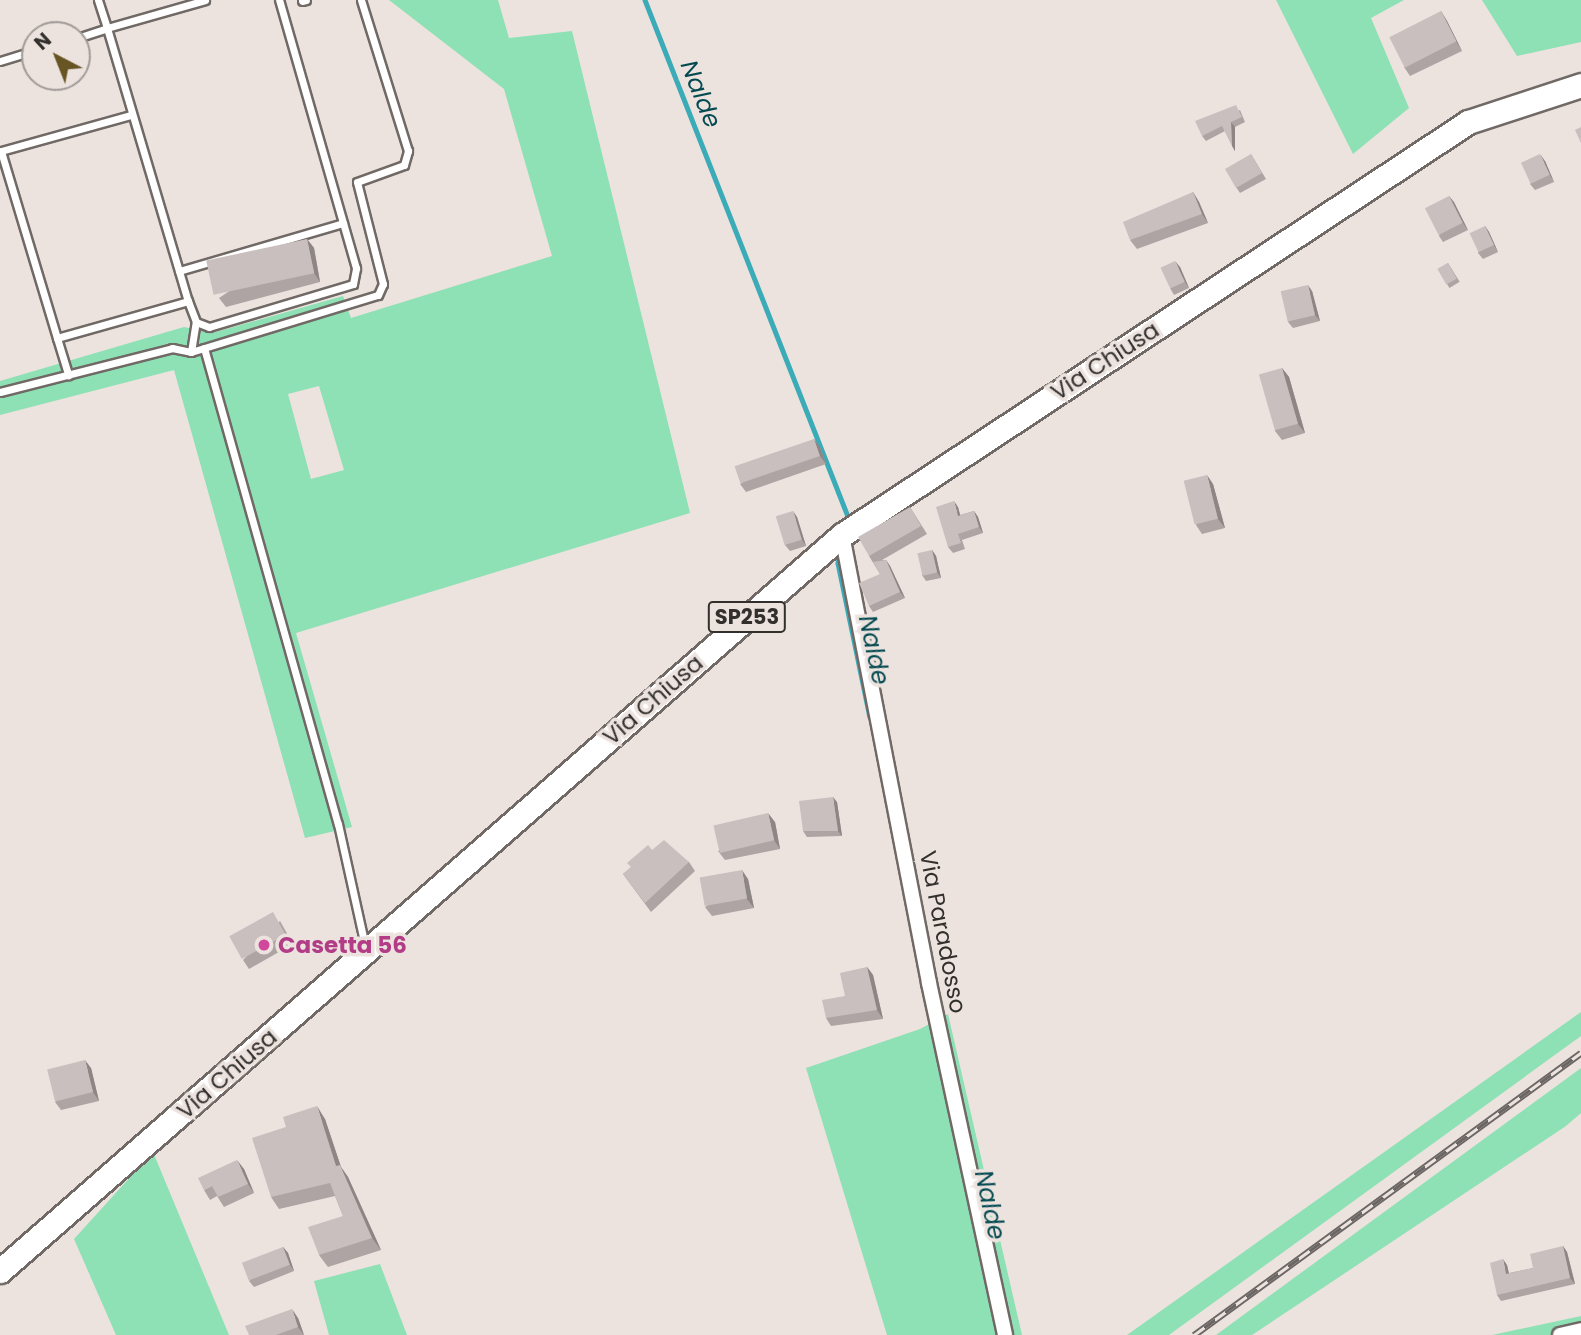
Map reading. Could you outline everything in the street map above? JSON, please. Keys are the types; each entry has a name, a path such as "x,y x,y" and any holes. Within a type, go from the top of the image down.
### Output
{"main road":[{"name":"Via Chiusa","path":"0,1271 842,536 910,486 1468,122 1581,85"}],"street":[{"name":"Via Paradosso","path":"842,536 929,983 1005,1335"},
{"path":"1560,1335 1581,1330"}],"lane":[{"path":"98,0 196,322 191,352"},
{"path":"91,33 205,0"},
{"path":"196,322 209,327 354,284 356,268 279,0"},
{"path":"0,392 172,348 191,352 378,295 383,284 357,183 404,164 408,151 361,0"},
{"path":"0,61 21,54"},
{"path":"68,375 1,151 131,115"},
{"path":"179,271 343,223"},
{"path":"57,338 188,301"},
{"path":"204,348 338,824 366,953"}],"green space":[{"path":"389,0 498,0 509,38 572,31 690,513 296,633 352,827 305,838 174,370 0,415 0,381 184,327 212,333 343,296 351,318 552,256 504,89","holes":["319,386 344,470 311,479 288,394"]},
{"path":"1276,0 1404,0 1371,18 1409,108 1353,154"},
{"path":"1482,0 1581,0 1581,42 1517,56"},
{"path":"1581,1012 1581,1036 1169,1335 1127,1335"},
{"path":"948,1014 1022,1335 887,1335 806,1068 920,1029"},
{"path":"1581,1068 1581,1113 1566,1126 1252,1335 1216,1335"},
{"path":"153,1152 229,1335 116,1335 74,1239"},
{"path":"380,1264 407,1335 329,1335 314,1281"},
{"path":"1581,1316 1581,1335 1492,1335"}],"building":[{"path":"1441,11 1456,41 1405,68 1389,37"},
{"path":"1236,105 1242,117 1231,122 1232,146 1222,126 1202,136 1195,121"},
{"path":"1581,127 1581,143 1575,130"},
{"path":"1251,154 1262,173 1236,188 1225,169"},
{"path":"1540,154 1550,175 1531,184 1521,163"},
{"path":"1193,192 1202,214 1130,240 1123,222"},
{"path":"1449,196 1463,223 1439,235 1425,208"},
{"path":"1485,226 1494,245 1478,252 1470,233"},
{"path":"307,239 314,273 214,295 206,260"},
{"path":"1175,261 1185,282 1170,289 1160,268"},
{"path":"1448,263 1457,279 1446,285 1438,269"},
{"path":"1308,285 1315,315 1288,322 1281,291"},
{"path":"1282,368 1298,424 1275,430 1259,375"},
{"path":"814,439 820,456 740,483 735,466"},
{"path":"1207,475 1218,519 1195,524 1184,481"},
{"path":"954,501 958,516 974,511 979,527 958,534 961,543 948,547 936,507"},
{"path":"910,507 921,526 869,556 858,537"},
{"path":"793,511 802,540 785,545 776,516"},
{"path":"932,550 937,572 923,576 917,553"},
{"path":"886,560 900,592 869,606 859,583 880,574 873,562"},
{"path":"833,797 838,831 803,831 799,801"},
{"path":"768,813 774,840 720,853 713,826"},
{"path":"664,840 689,862 645,903 623,874 631,867 627,863 648,845 652,850"},
{"path":"742,870 747,899 705,906 700,877"},
{"path":"273,912 286,935 242,959 229,936"},
{"path":"867,967 877,1010 826,1018 822,1000 845,996 840,973"},
{"path":"85,1060 93,1092 55,1101 47,1069"},
{"path":"317,1106 336,1166 340,1165 372,1238 319,1255 308,1227 343,1216 330,1183 271,1197 252,1138 286,1127 283,1117"},
{"path":"237,1160 248,1184 218,1197 212,1186 204,1190 198,1178"},
{"path":"1563,1246 1570,1278 1497,1295 1490,1263 1503,1259 1506,1274 1533,1268 1530,1254"},
{"path":"283,1247 290,1265 249,1281 242,1263"},
{"path":"292,1309 298,1327 276,1335 249,1335 245,1326"}],"waterway":[{"name":"Nalde","path":"645,0 849,519"},
{"name":"Nalde","path":"841,552 838,563 870,717"}],"railway":[{"path":"1194,1335 1581,1053"}],"place":[{"name":"Casetta 56","path":"264,945"}]}
